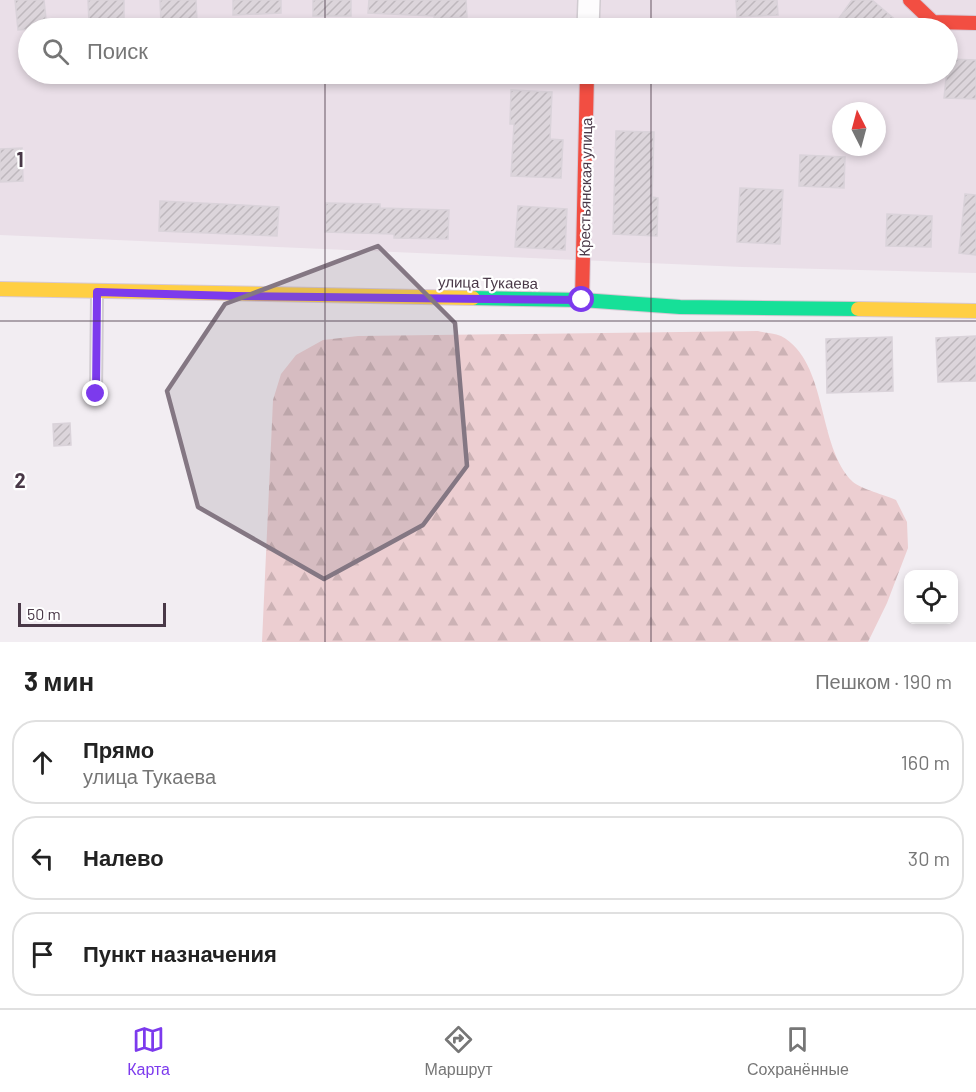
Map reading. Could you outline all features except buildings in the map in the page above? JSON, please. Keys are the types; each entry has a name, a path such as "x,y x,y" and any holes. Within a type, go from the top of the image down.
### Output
{"main road":[{"path":"910,0 929,18"},
{"path":"958,23 976,23"},
{"name":"Крестьянская улица","path":"582,300 587,84"},
{"name":"улица Тукаева","path":"0,289 234,296 582,300 680,307 976,311"}],"street":[{"path":"588,18 589,0"}],"lane":[{"path":"96,394 97,292"}],"highlighted area":[{"path":"378,246 455,323 467,466 423,525 324,579 198,507 167,391 225,304"}],"shaded area":[{"path":"0,0 976,0 976,273 742,267 0,235"}],"green space":[{"path":"758,331 781,336 796,348 815,384 833,448 841,466 857,485 896,500 907,522 908,548 887,603 868,642 262,642 273,400 281,374 296,355 323,340 358,336"}],"traffic: fast":[{"path":"473,298 582,300 680,307 858,309"}],"traffic: slow":[{"path":"0,289 473,298"},
{"path":"858,309 976,311"}],"traffic: jam":[{"path":"910,0 929,18"},
{"path":"958,23 976,23"},
{"path":"582,300 587,84"}],"route":[{"path":"96,394 97,292 582,300"}]}
